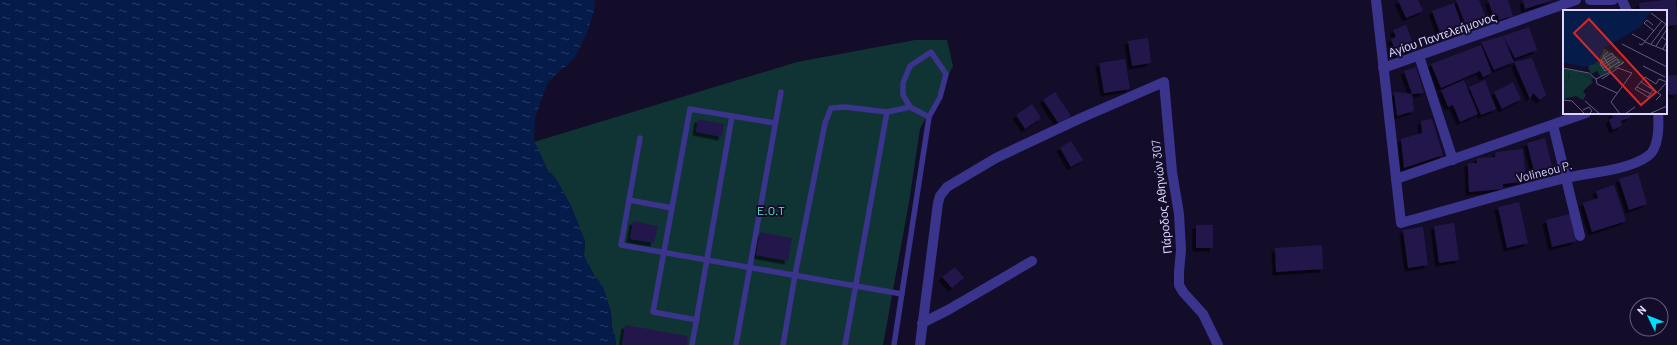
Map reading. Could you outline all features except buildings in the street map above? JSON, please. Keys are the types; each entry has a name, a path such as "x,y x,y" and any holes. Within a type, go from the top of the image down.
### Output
{"street":[{"path":"1376,0 1396,179 1583,114"},
{"name":"Αγίου Παντελεήμονος","path":"1383,68 1576,0"},
{"path":"1590,0 1613,0"},
{"path":"1622,0 1627,10"},
{"path":"1419,56 1453,160"},
{"name":"Πάροδος Αθηνών 307","path":"922,322 938,203 944,190 964,176 1037,138 1164,82 1171,165 1179,214 1181,250 1179,285 1183,292 1203,314 1218,345"},
{"name":"Volineou P.","path":"1396,179 1401,223 1567,178 1623,167 1635,163 1650,155 1655,146 1658,133 1658,114"},
{"path":"1553,125 1580,236"},
{"path":"920,345 922,322 948,310 1032,261"}],"lane":[{"path":"894,345 929,117 940,97 946,74 931,52 910,66 903,83 904,95 910,107 929,117"},
{"path":"736,345 781,92"},
{"path":"783,345 795,275 825,123 830,108 845,107 887,112 910,107"},
{"path":"697,320 653,312 690,109 775,123"},
{"path":"845,345 887,112"},
{"path":"692,345 732,116"},
{"path":"640,138 621,245 902,294"},
{"path":"629,200 672,208"}],"green space":[{"name":"E.O.T","path":"915,40 947,40 953,66 920,129 909,202 883,345 616,345 612,328 611,312 601,283 595,277 584,256 585,241 571,206 556,179 547,169 534,142 797,62"}],"water":[{"path":"0,0 594,0 595,7 587,33 575,57 547,84 535,118 534,142 547,169 556,179 571,206 585,241 584,256 605,292 611,312 612,327 616,345 0,345"}]}
